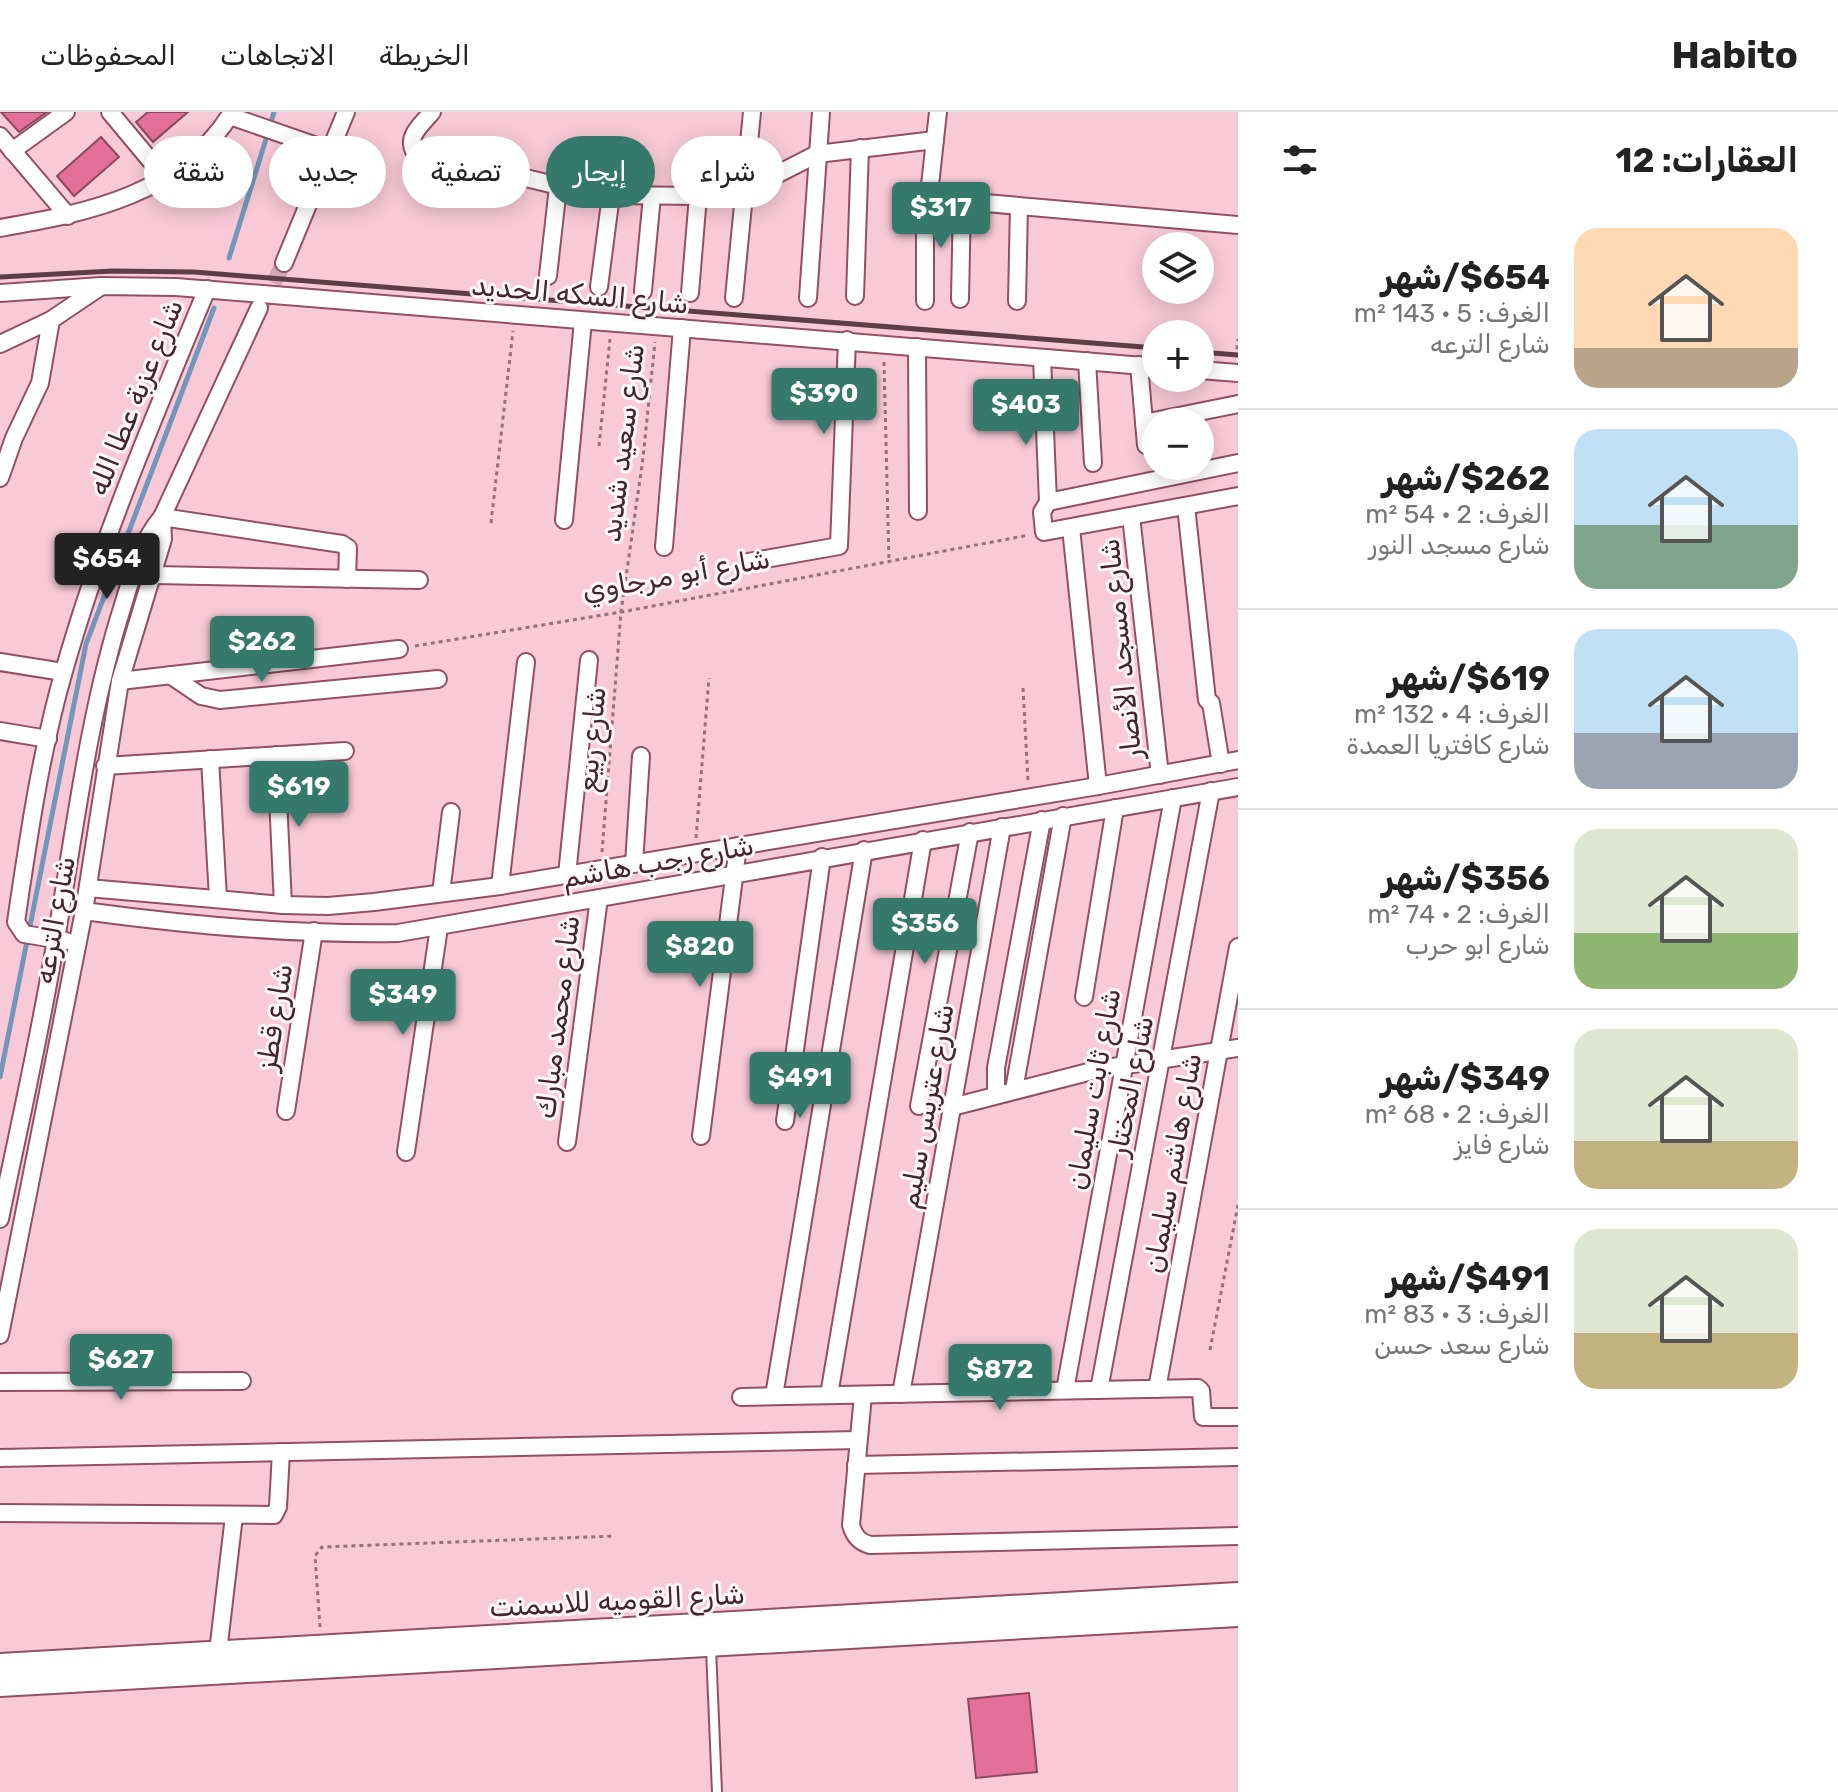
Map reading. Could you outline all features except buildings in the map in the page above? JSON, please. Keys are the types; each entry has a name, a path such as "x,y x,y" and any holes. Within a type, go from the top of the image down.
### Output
{"main road":[{"name":"شارع القوميه للاسمنت","path":"710,1634 1238,1595"},
{"name":"شارع القوميه للاسمنت","path":"0,1684 367,1653 710,1634 1238,1614"},
{"name":"شارع القوميه للاسمنت","path":"0,1666 322,1646 367,1653"}],"street":[{"path":"12,151 66,112"},
{"path":"110,112 144,153"},
{"path":"337,136 346,112"},
{"path":"432,112 412,137 414,151 546,184"},
{"path":"750,136 752,112"},
{"path":"808,298 821,112"},
{"path":"925,301 928,198 938,112"},
{"path":"213,136 231,114 290,136"},
{"path":"0,136 68,216"},
{"path":"784,172 817,154 935,140"},
{"path":"855,296 860,148"},
{"path":"0,228 68,216 144,190"},
{"path":"928,198 1238,225"},
{"path":"960,299 962,201"},
{"path":"1017,301 1019,206"},
{"path":"284,263 307,208"},
{"path":"548,276 556,208"},
{"path":"599,287 609,208"},
{"path":"643,291 651,208"},
{"path":"690,293 697,208"},
{"path":"734,298 743,208"},
{"path":"0,344 51,320 101,286"},
{"name":"شارع السكه الحديد","path":"0,293 101,286 207,289 1142,366"},
{"name":"شارع عزبة عطا الله","path":"77,943 24,934 16,922 48,739 63,672 109,527 207,289"},
{"name":"شارع الترعه","path":"0,1219 52,960 50,939 101,683 141,547 162,517 259,308"},
{"path":"0,478 14,438 40,383 51,320"},
{"path":"564,520 583,321"},
{"path":"664,547 682,328"},
{"path":"748,562 839,546 847,340"},
{"path":"917,347 918,511"},
{"path":"1042,358 1048,502 1042,512 1044,532 1238,496"},
{"path":"1087,361 1093,463"},
{"path":"1214,368 1237,366"},
{"path":"1214,409 1238,404"},
{"path":"1048,502 1238,463"},
{"path":"1186,506 1207,700 1211,703 1230,762"},
{"name":"شارع مسجد الأنصار","path":"1131,516 1160,775"},
{"path":"162,517 342,544 348,548 347,579"},
{"name":"شارع الترعه","path":"0,1335 84,911 120,681 154,575 163,539 162,517"},
{"path":"1071,528 1098,786"},
{"path":"154,575 419,580"},
{"path":"120,681 399,649"},
{"path":"567,875 589,660"},
{"path":"0,662 63,672"},
{"path":"500,886 526,662"},
{"path":"170,675 201,696 220,700 438,679"},
{"path":"0,731 48,739"},
{"path":"105,766 345,751"},
{"path":"276,755 283,905"},
{"path":"634,864 641,756"},
{"path":"210,759 218,898"},
{"name":"شارع رجب هاشم","path":"88,888 283,905 343,904 500,886 1230,762"},
{"name":"شارع رجب هاشم","path":"84,911 153,920 307,931 398,933 1238,787"},
{"name":"شارع المختار","path":"1099,1390 1211,791"},
{"name":"شارع ثابت سليمان","path":"1065,1390 1173,798"},
{"path":"1084,997 1115,808"},
{"path":"441,893 451,812"},
{"path":"1014,1090 1063,816"},
{"path":"996,1094 996,1068 1042,820"},
{"name":"شارع عتريس سليم","path":"901,1394 1002,827"},
{"path":"919,1106 970,832"},
{"path":"829,1395 923,840"},
{"path":"701,1136 738,846"},
{"path":"774,1396 864,850"},
{"path":"785,1121 822,857"},
{"name":"شارع محمد مبارك","path":"567,1142 599,898"},
{"name":"شارع قطز","path":"286,1111 307,931 305,905"},
{"path":"406,1152 439,927"},
{"name":"شارع هاشم سليمان","path":"1157,1389 1238,947"},
{"path":"952,1107 1124,1064 1238,1048"},
{"path":"0,1382 242,1381"},
{"path":"741,1397 1198,1388 1201,1391 1203,1417 1238,1417"},
{"path":"863,1395 851,1525 857,1539 870,1545 1238,1536"},
{"path":"0,1458 858,1440"},
{"path":"0,1513 264,1516 276,1512 281,1452"},
{"path":"856,1465 1238,1457"},
{"path":"218,1652 234,1516"}],"lane":[{"path":"710,1634 717,1792"}],"path":[{"path":"491,523 514,315"},
{"path":"599,446 612,323"},
{"name":"شارع سعيد شديد","path":"621,612 643,458 656,327"},
{"path":"1237,366 1238,339"},
{"path":"884,344 889,562"},
{"name":"شارع أبو مرجاوي","path":"399,649 621,612 1044,532"},
{"name":"شارع ربيع","path":"600,869 621,612"},
{"path":"694,853 709,678"},
{"path":"1023,688 1029,797"},
{"path":"1210,1350 1238,1205"},
{"path":"322,1646 315,1560 316,1552 322,1547 615,1536"}],"waterway":[{"path":"272,119 274,112"},
{"path":"229,258 266,139"},
{"path":"0,1077 86,644 214,308"}],"tunnel":[{"path":"262,304 284,263"}],"railway":[{"path":"0,277 113,271 194,272 1142,347"},
{"path":"1214,353 1238,355"}]}
